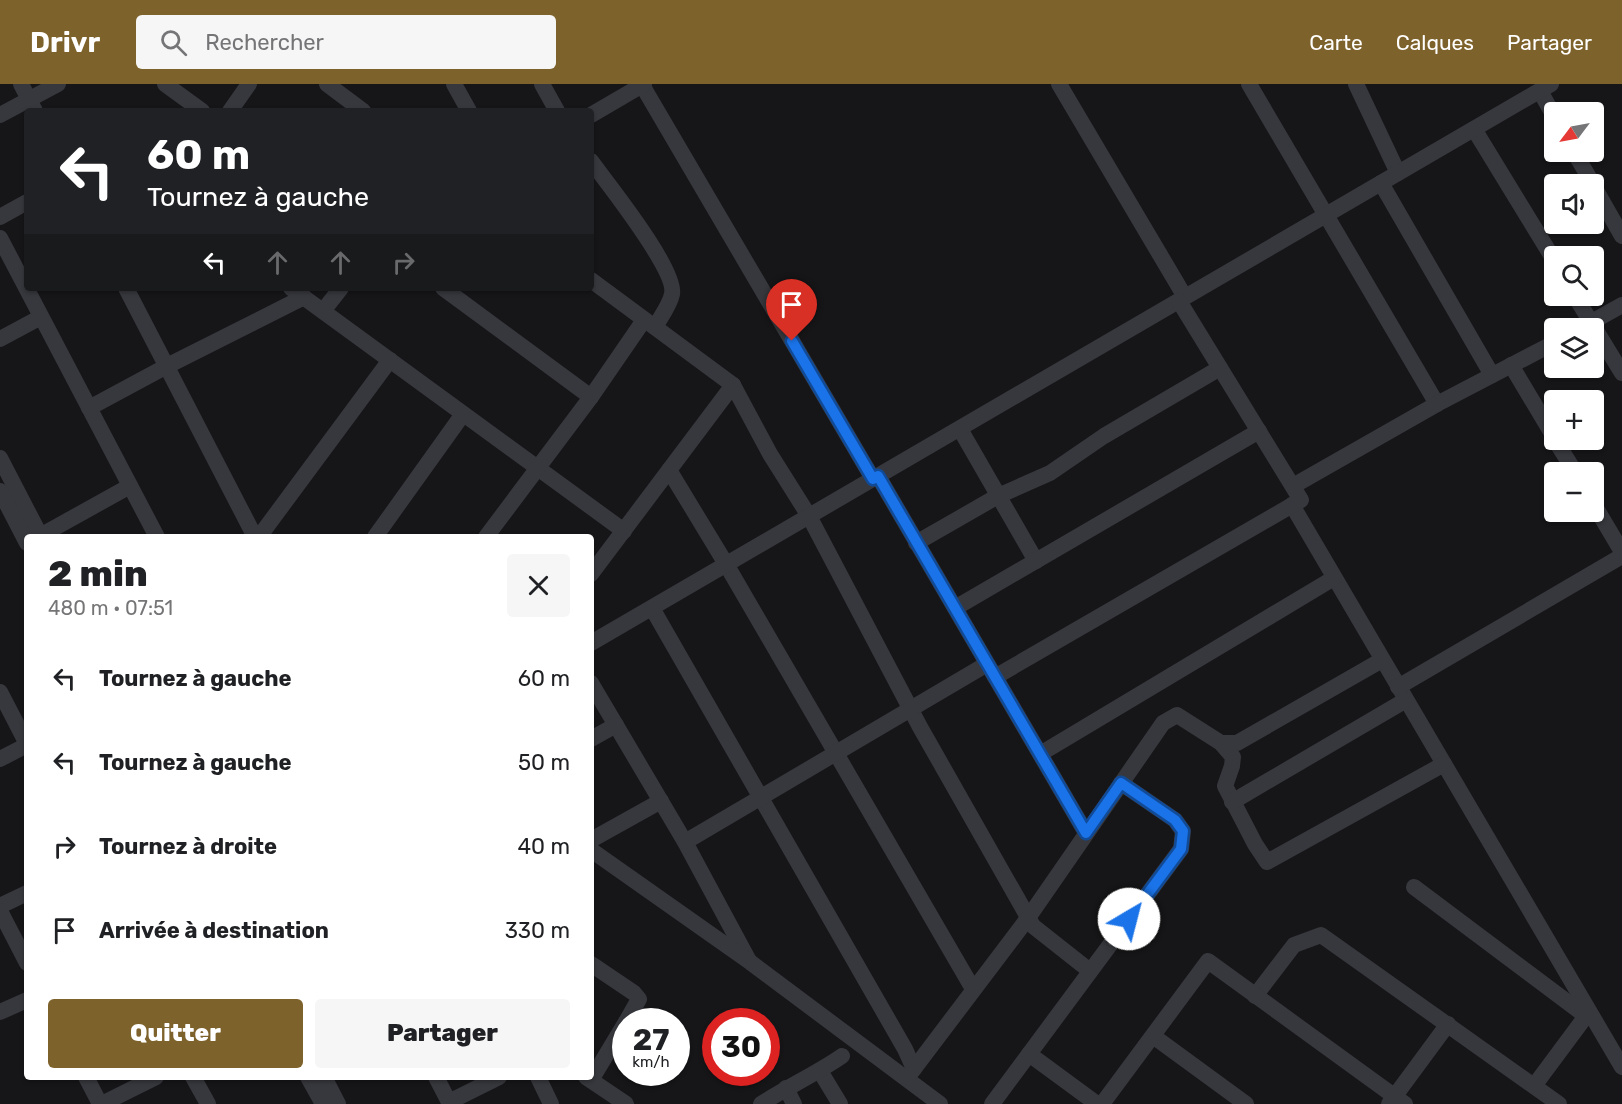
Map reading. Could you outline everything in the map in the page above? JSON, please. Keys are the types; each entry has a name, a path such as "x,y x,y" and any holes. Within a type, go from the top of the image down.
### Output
{"street":[{"path":"21,84 32,105"},
{"path":"0,115 32,105 58,84"},
{"path":"165,84 198,108"},
{"path":"232,108 249,84"},
{"path":"327,84 359,108"},
{"path":"454,84 467,108"},
{"path":"542,84 555,108"},
{"path":"594,113 643,84 1086,833"},
{"path":"685,842 911,709 991,670 1301,500 1220,368 1059,84"},
{"path":"1249,84 1437,404"},
{"path":"1356,84 1398,173"},
{"path":"594,642 1545,87 1550,102"},
{"path":"1474,129 1545,246"},
{"path":"488,534 672,294 671,280 637,223 594,165"},
{"path":"1381,183 1492,375"},
{"path":"0,217 24,204"},
{"path":"1604,204 1622,236"},
{"path":"0,238 24,284"},
{"path":"594,282 733,385 770,454 809,516 911,709 1032,926 1090,971"},
{"path":"28,291 154,534"},
{"path":"128,291 255,534"},
{"path":"323,311 338,291"},
{"path":"447,291 591,397"},
{"path":"89,408 298,292 624,531"},
{"path":"1600,318 1622,305"},
{"path":"0,339 41,317"},
{"path":"1293,486 1437,404 1544,348"},
{"path":"1604,350 1622,373"},
{"path":"259,534 390,360"},
{"path":"1511,365 1544,420"},
{"path":"916,543 998,496 1050,473 1104,436 1220,368"},
{"path":"594,570 733,385"},
{"path":"377,534 463,414"},
{"path":"960,429 1036,561"},
{"path":"955,608 1259,431"},
{"path":"0,458 34,534"},
{"path":"669,470 973,988"},
{"path":"43,534 130,486"},
{"path":"0,491 33,534"},
{"path":"1292,506 1622,1067"},
{"path":"1232,802 1622,554 1604,522"},
{"path":"1040,754 1334,578"},
{"path":"652,608 905,1049 910,1074"},
{"path":"1221,743 1237,742 1382,660"},
{"path":"594,688 685,842 750,962"},
{"path":"0,692 24,738"},
{"path":"910,1074 1028,918 1163,723 1177,715 1221,743 1233,757 1225,786 1268,862 1444,764"},
{"path":"594,737 616,725"},
{"path":"0,759 24,746"},
{"path":"992,1104 1181,849 1183,831 1175,820 1121,783"},
{"path":"594,838 661,801"},
{"path":"594,852 910,1074 940,1104"},
{"path":"1414,887 1586,1016 1534,1086"},
{"path":"0,906 24,894"},
{"path":"0,911 24,957"},
{"path":"1255,996 1294,945 1321,934 1559,1104"},
{"path":"1102,1104 1208,961 1396,1102 1448,1024"},
{"path":"594,966 634,993 639,999 634,1008"},
{"path":"0,1012 24,1001"},
{"path":"1153,1036 1246,1104"},
{"path":"594,1070 612,1043"},
{"path":"1029,1054 1097,1104"},
{"path":"761,1104 842,1056"},
{"path":"820,1071 840,1104"},
{"path":"88,1080 101,1104 150,1080"},
{"path":"195,1080 208,1104"},
{"path":"310,1080 323,1104"},
{"path":"326,1080 338,1104"},
{"path":"438,1080 450,1103 493,1080"},
{"path":"539,1080 551,1104"},
{"path":"590,1080 626,1104"},
{"path":"786,1088 794,1104"}],"route":[{"path":"792,341 873,479 878,476 1086,833 1121,783 1175,820 1183,831 1181,849 1129,919"}]}
